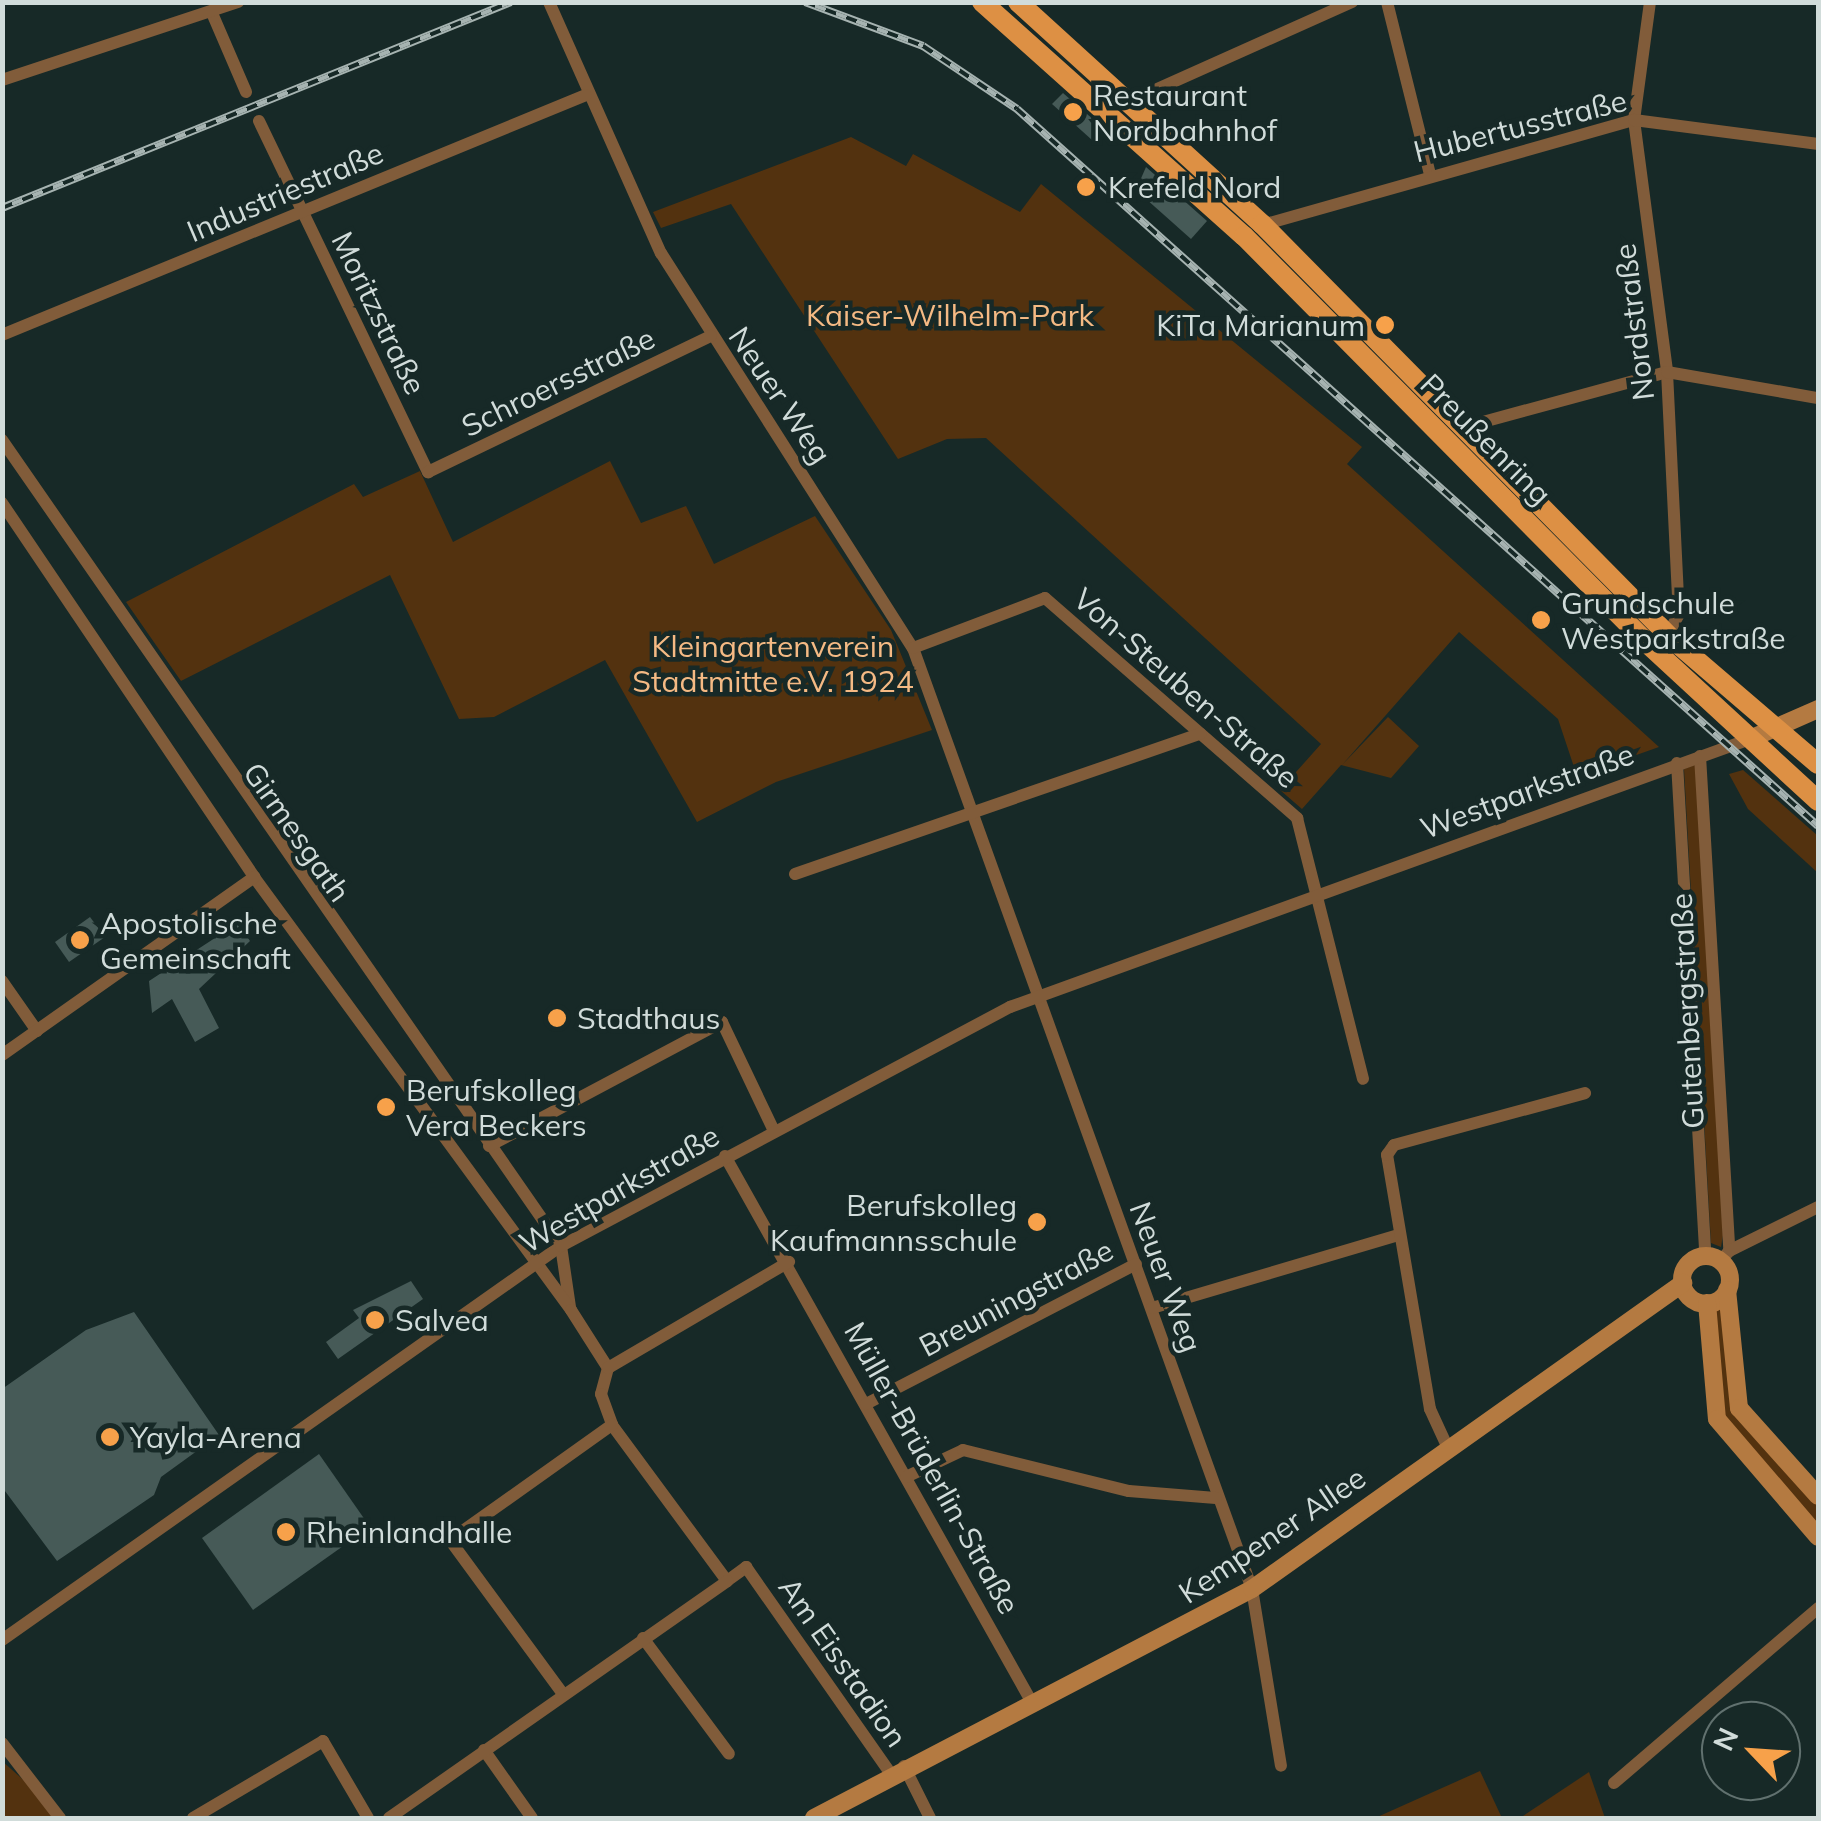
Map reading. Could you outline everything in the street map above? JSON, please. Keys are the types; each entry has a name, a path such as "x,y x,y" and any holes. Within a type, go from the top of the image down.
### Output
{"main road":[{"name":"Preußenring","path":"982,2 1244,236 1668,634 1818,764"},
{"name":"Preußenring","path":"1018,2 1262,224 1451,433 1750,739 1818,801"}],"street":[{"path":"2,80 238,2"},
{"name":"Neuer Weg","path":"548,2 586,95 711,336 913,648 1152,1308 1216,1498 1252,1589 1282,1766"},
{"path":"1112,118 1128,102 1352,2"},
{"path":"1387,2 1430,174"},
{"name":"Nordstraße","path":"1650,2 1634,120 1667,372 1680,614 1668,634"},
{"path":"212,12 246,92"},
{"name":"Industriestraße","path":"2,335 586,95"},
{"name":"Hubertusstraße","path":"1244,236 1262,224 1430,174 1634,120 1818,144"},
{"name":"Moritzstraße","path":"259,121 428,472"},
{"name":"Schroersstraße","path":"428,472 711,336"},
{"path":"1451,433 1667,372 1818,398"},
{"name":"Girmesgath","path":"2,440 561,1246"},
{"name":"Girmesgath","path":"2,504 254,877 532,1266"},
{"name":"Von-Steuben-Straße","path":"913,648 1044,598 1297,818 1321,892"},
{"path":"1750,739 1818,709"},
{"path":"794,874 1200,734"},
{"name":"Westparkstraße","path":"2,1640 561,1246 772,1130 1038,993 1750,739"},
{"name":"Gutenbergstraße","path":"1700,756 1718,1256"},
{"name":"Gutenbergstraße","path":"1677,763 1718,1256"},
{"path":"2,1055 254,877"},
{"path":"1321,892 1363,1079"},
{"path":"2,982 37,1031"},
{"path":"489,1146 722,1022 772,1130"},
{"path":"1447,1446 1430,1409 1386,1168 1394,1145 1585,1094"},
{"name":"Müller-Brüderlin-Straße","path":"725,1156 790,1262 1030,1699"},
{"path":"1818,1207 1718,1256 1728,1290 1739,1408 1818,1496"},
{"path":"1152,1308 1398,1235"},
{"path":"561,1246 571,1310"},
{"name":"Kempener Allee","path":"814,1818 1030,1699 1252,1589 1447,1446 1683,1283 1689,1264 1718,1256"},
{"path":"389,1818 727,1581 612,1425 601,1394 608,1368 790,1262"},
{"name":"Breuningstraße","path":"866,1404 1136,1264"},
{"path":"532,1266 571,1310 608,1368"},
{"path":"1683,1283 1707,1304 1717,1419 1818,1537"},
{"path":"1707,1304 1728,1290"},
{"path":"562,1694 450,1540 612,1425"},
{"path":"906,1476 963,1450 1128,1492 1216,1498"},
{"name":"Am Eisstadion","path":"727,1581 746,1567 898,1770"},
{"path":"1614,1783 1817,1617"},
{"path":"643,1638 730,1754"},
{"path":"193,1818 322,1741 368,1818"},
{"path":"2,1743 60,1818"},
{"path":"484,1750 532,1818"},
{"path":"898,1770 930,1818"}],"green space":[{"name":"Kaiser-Wilhelm-Park","path":"851,137 906,166 913,154 1020,212 1041,184 1362,447 1347,464 1659,747 1577,776 1558,719 1459,632 1342,765 1388,717 1419,746 1391,778 1341,765 1302,809 1280,790 1321,744 986,438 947,439 898,459 731,204 661,228 653,212"},
{"name":"Kleingartenverein Stadtmitte e.V. 1924","path":"610,461 641,523 686,506 714,564 815,516 891,630 932,730 776,782 697,822 605,660 494,717 459,719 390,575 181,681 126,602 354,484 363,497 420,471 453,542"},
{"path":"1697,764 1721,1247 1711,1243 1684,769"},
{"path":"1743,770 1818,836 1818,873 1748,809 1729,774"},
{"path":"1725,1307 1739,1408 1818,1494 1818,1530 1721,1417 1713,1308"},
{"path":"2,1761 45,1799 57,1818 3,1818"},
{"path":"1480,1771 1502,1818 1375,1818"},
{"path":"1589,1772 1605,1818 1520,1818"}],"building":[{"name":"Restaurant Nordbahnhof","path":"1063,93 1103,128 1092,140 1052,104"},
{"path":"1146,167 1207,221 1191,239 1136,190"},
{"name":"Apostolische Gemeinschaft","path":"90,917 105,937 69,962 55,942"},
{"path":"238,923 250,941 199,989 219,1028 195,1042 172,999 152,1013 149,981"},
{"name":"Salvea","path":"411,1281 423,1299 338,1359 326,1342 359,1318 353,1310"},
{"name":"Yayla-Arena","path":"134,1312 219,1435 161,1477 154,1495 57,1561 2,1487 2,1389 86,1330"},
{"name":"Rheinlandhalle","path":"319,1454 370,1527 253,1610 202,1538"}],"railway":[{"path":"2,208 511,2"},
{"path":"805,2 923,46 1017,109 1818,826"}],"place":[{"name":"Restaurant Nordbahnhof","path":"1073,112"},
{"name":"Krefeld Nord","path":"1086,187"},
{"name":"KiTa Marianum","path":"1385,325"},
{"name":"Grundschule Westparkstraße","path":"1541,620"},
{"name":"Apostolische Gemeinschaft","path":"80,940"},
{"name":"Stadthaus","path":"557,1018"},
{"name":"Berufskolleg Vera Beckers","path":"386,1107"},
{"name":"Berufskolleg Kaufmannsschule","path":"1037,1222"},
{"name":"Salvea","path":"375,1320"},
{"name":"Yayla-Arena","path":"110,1437"},
{"name":"Rheinlandhalle","path":"286,1532"}]}
